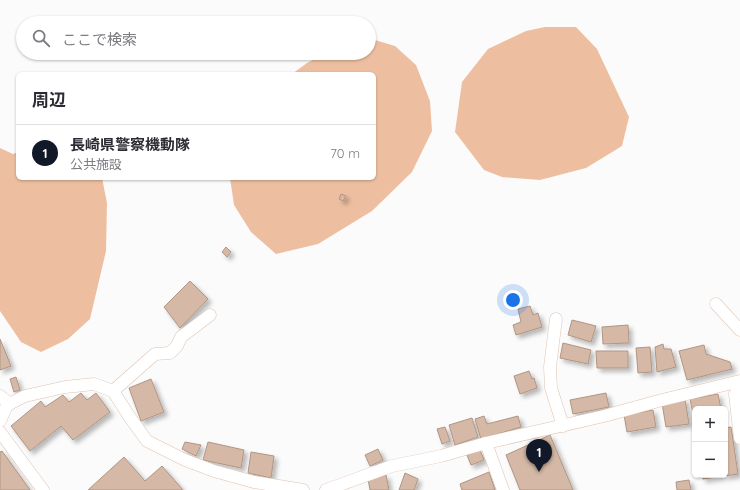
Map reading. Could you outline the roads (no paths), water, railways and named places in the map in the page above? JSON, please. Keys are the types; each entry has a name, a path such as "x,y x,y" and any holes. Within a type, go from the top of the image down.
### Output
{"street":[{"path":"716,304 740,330"},
{"path":"113,391 155,354 170,353 177,346 182,337 210,315"},
{"path":"556,319 550,367 551,388 563,426"},
{"path":"326,490 392,466 441,456 486,443 604,416 740,381"},
{"path":"0,421 7,405 25,396 65,387 94,384 113,391 147,441 185,460 214,471 254,482 303,490"},
{"path":"740,393 735,394 740,438"},
{"path":"0,396 10,404"},
{"path":"0,432 43,490"},
{"path":"486,443 503,490"}],"place":[{"name":"長崎県警察機動隊","path":"539,472"}]}
